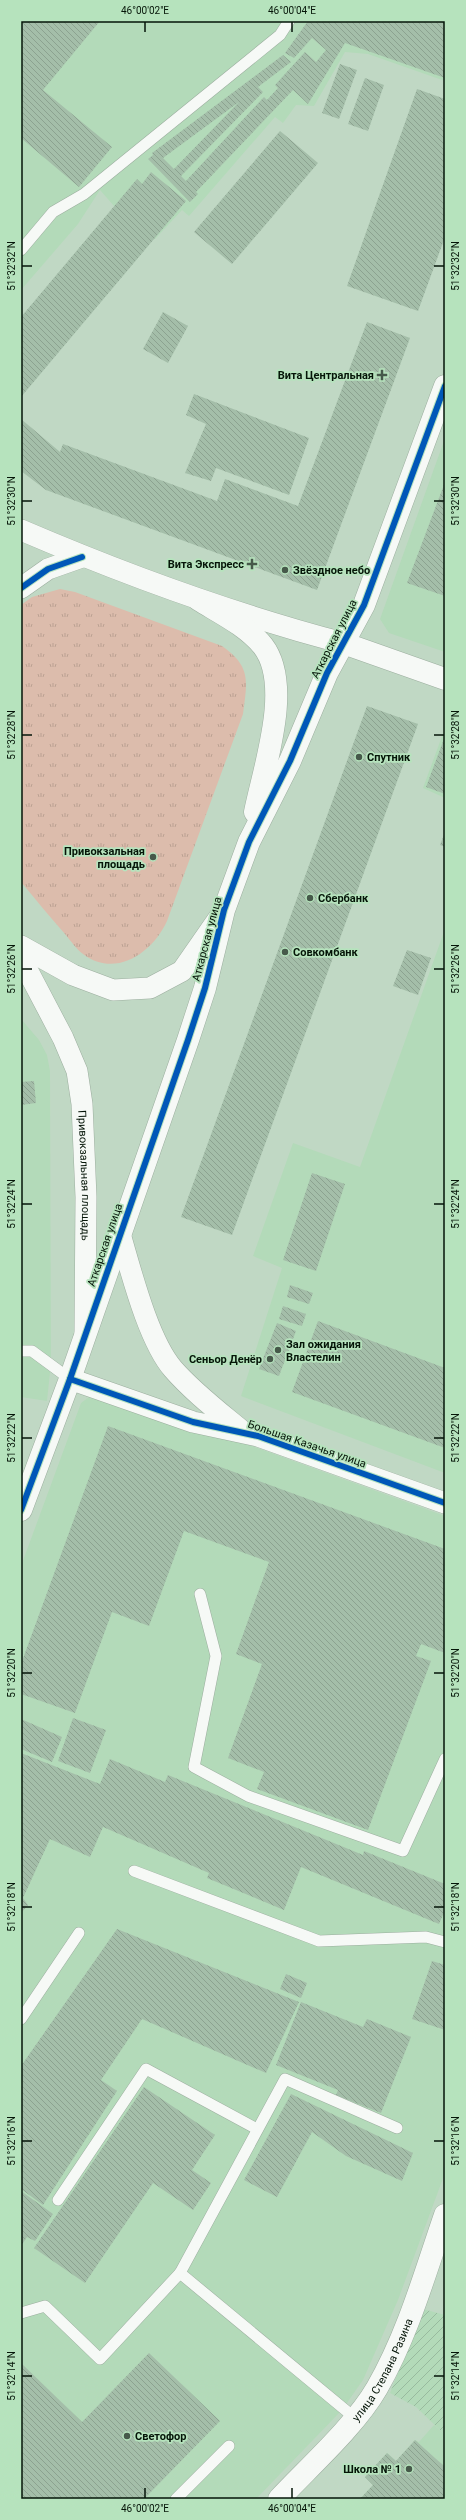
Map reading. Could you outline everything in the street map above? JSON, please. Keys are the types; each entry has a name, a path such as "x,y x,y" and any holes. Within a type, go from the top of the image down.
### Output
{"street":[{"name":"Аткарская улица","path":"21,1510 70,1379 84,1334 188,1040 204,988 224,910 249,842 290,761 309,713 343,643 364,605 445,386"},
{"path":"21,530 82,556 199,600 273,625 343,643 445,679"},
{"path":"21,588 48,569 82,556"},
{"name":"Аткарская улица","path":"199,600 244,628 263,646 274,668 275,718 249,842"},
{"path":"21,946 74,975 113,990 150,988 182,971 224,910"},
{"name":"Привокзальная площадь","path":"21,958 64,1038 77,1071 82,1104 86,1197 84,1334"},
{"name":"Большая Казачья улица","path":"120,1234 138,1294 158,1343 172,1369 207,1402 243,1432"},
{"name":"Большая Казачья улица","path":"70,1379 193,1422 243,1432 445,1503"},
{"name":"улица Степана Разина","path":"279,2499 355,2418 377,2388 413,2307 445,2215"}],"lane":[{"path":"21,250 53,212 84,194 280,35 289,21"},
{"path":"21,1351 32,1351 70,1379"},
{"path":"200,1594 216,1656 194,1767 248,1796 403,1851 445,1759"},
{"path":"134,1871 319,1941 426,1938 445,1942"},
{"path":"21,2019 79,1933"},
{"path":"58,2200 146,2069 257,2129"},
{"path":"21,2313 45,2306 100,2359 180,2272 285,2079 397,2128"},
{"path":"180,2272 355,2418"},
{"path":"176,2499 229,2446"}],"shaded area":[{"path":"21,21 445,21 445,81 368,54 345,52 314,106 296,105 283,123 275,117 189,216 182,210 155,239 114,206 100,190 78,224 21,290"},
{"path":"445,438 445,652 389,633 380,619"},
{"path":"445,728 445,798 423,788"},
{"path":"445,929 445,1473 241,1396 282,1268 253,1256 293,1143 360,1167"},
{"path":"21,1019 39,1040 47,1055 50,1071 51,1363 47,1401 21,1397"},
{"path":"103,1392 445,1516 445,2173 398,2300 363,2380 342,2410 256,2499 21,2499 21,1566 81,1403 93,1394"},
{"path":"423,2309 445,2315 445,2435 416,2407 390,2393"},
{"name":"Школа № 1","path":"434,2425 445,2435 445,2499 360,2499 373,2485 365,2477 387,2453 396,2461 415,2440 419,2442"}],"green space":[{"path":"60,589 75,592 222,646 238,661 243,668 245,676 246,693 243,714 167,921 153,943 143,952 120,963 108,964 96,961 80,952 21,882 21,605 32,597"}],"building":[{"path":"21,21 100,21 43,90 112,147 79,187 21,138"},
{"path":"308,21 445,21 445,78 345,43 308,104 293,90 196,192 198,194 190,202 148,159 153,155 152,153 283,55 291,62 258,87 263,92 181,176 186,181 264,97 267,100 278,88 275,85 305,52 316,62 326,50 312,38 294,58 285,53","holes":["239,102 174,169 163,158"]},
{"path":"340,64 357,70 339,119 322,113"},
{"path":"365,78 384,85 368,131 348,124"},
{"path":"417,89 445,99 445,237 418,311 347,286"},
{"path":"280,131 318,163 232,264 194,232"},
{"path":"151,172 186,201 21,397 21,317 137,179 142,184"},
{"path":"163,312 188,326 168,363 143,349"},
{"path":"367,322 410,338 317,590 46,490 21,471 21,419 60,452 63,444 217,501 225,479 298,506"},
{"path":"194,394 309,438 289,495 216,468 211,481 185,473 206,424 186,415"},
{"path":"445,482 445,596 407,583"},
{"path":"367,706 418,724 232,1235 181,1217"},
{"path":"445,736 445,794 426,787"},
{"path":"445,832 445,847 440,845"},
{"path":"407,950 431,958 418,995 393,986"},
{"path":"34,1081 36,1103 21,1105 21,1082"},
{"path":"312,1173 345,1184 316,1271 283,1260"},
{"path":"290,1285 313,1293 309,1304 287,1297"},
{"path":"283,1306 306,1314 302,1326 279,1319"},
{"path":"318,1321 445,1368 445,1448 292,1392"},
{"name":"Зал ожидания Властелин","path":"277,1323 296,1331 279,1376 259,1369"},
{"path":"108,1426 445,1549 445,1653 421,1644 416,1656 431,1661 368,1830 257,1789 264,1772 228,1758 262,1664 236,1654 269,1562 184,1531 149,1626 112,1612 75,1713 21,1694 21,1664"},
{"path":"73,1718 106,1730 90,1773 58,1761"},
{"path":"21,1719 62,1737 52,1762 21,1749"},
{"path":"21,1753 100,1784 110,1759 165,1782 168,1775 363,1855 364,1851 445,1884 445,1910 439,1924 301,1867 284,1910 207,1878 209,1873 103,1827 90,1857 50,1839 23,1898 28,1905 21,1913"},
{"path":"117,1929 299,2002 266,2073 142,2019 101,2080 117,2091 43,2205 21,2189 21,2066"},
{"path":"432,1961 445,1965 445,2030 412,2019"},
{"path":"286,1974 307,1983 301,1998 280,1989"},
{"path":"301,2002 363,2027 367,2019 411,2037 381,2113 336,2095 338,2090 276,2065"},
{"path":"144,2087 215,2135 192,2170 211,2183 193,2210 153,2183 85,2283 34,2248"},
{"path":"291,2094 413,2153 402,2181 346,2156 312,2132 277,2197 244,2180"},
{"path":"21,2191 53,2214 35,2241 27,2237 21,2246"},
{"path":"149,2353 220,2421 144,2499 21,2499 21,2363 82,2422"},
{"name":"Школа № 1","path":"415,2440 445,2467 445,2496 443,2499 360,2499 373,2485 365,2477 387,2453 396,2461"}],"cycle path":[{"path":"21,1510 70,1379 188,1040 205,988 224,910 249,842 290,761 327,673 364,605 445,386"},
{"path":"21,588 48,569 82,557"},
{"path":"70,1379 193,1422 258,1436 445,1503"}],"place":[{"name":"Вита Центральная","path":"382,375"},
{"name":"Вита Экспресс","path":"252,564"},
{"name":"Звёздное небо","path":"285,570"},
{"name":"Спутник","path":"359,757"},
{"name":"Привокзальная площадь","path":"153,857"},
{"name":"Сбербанк","path":"310,898"},
{"name":"Совкомбанк","path":"285,952"},
{"name":"Зал ожидания Властелин","path":"278,1350"},
{"name":"Сеньор Денёр","path":"270,1359"},
{"name":"Светофор","path":"127,2436"},
{"name":"Школа № 1","path":"409,2469"}]}
